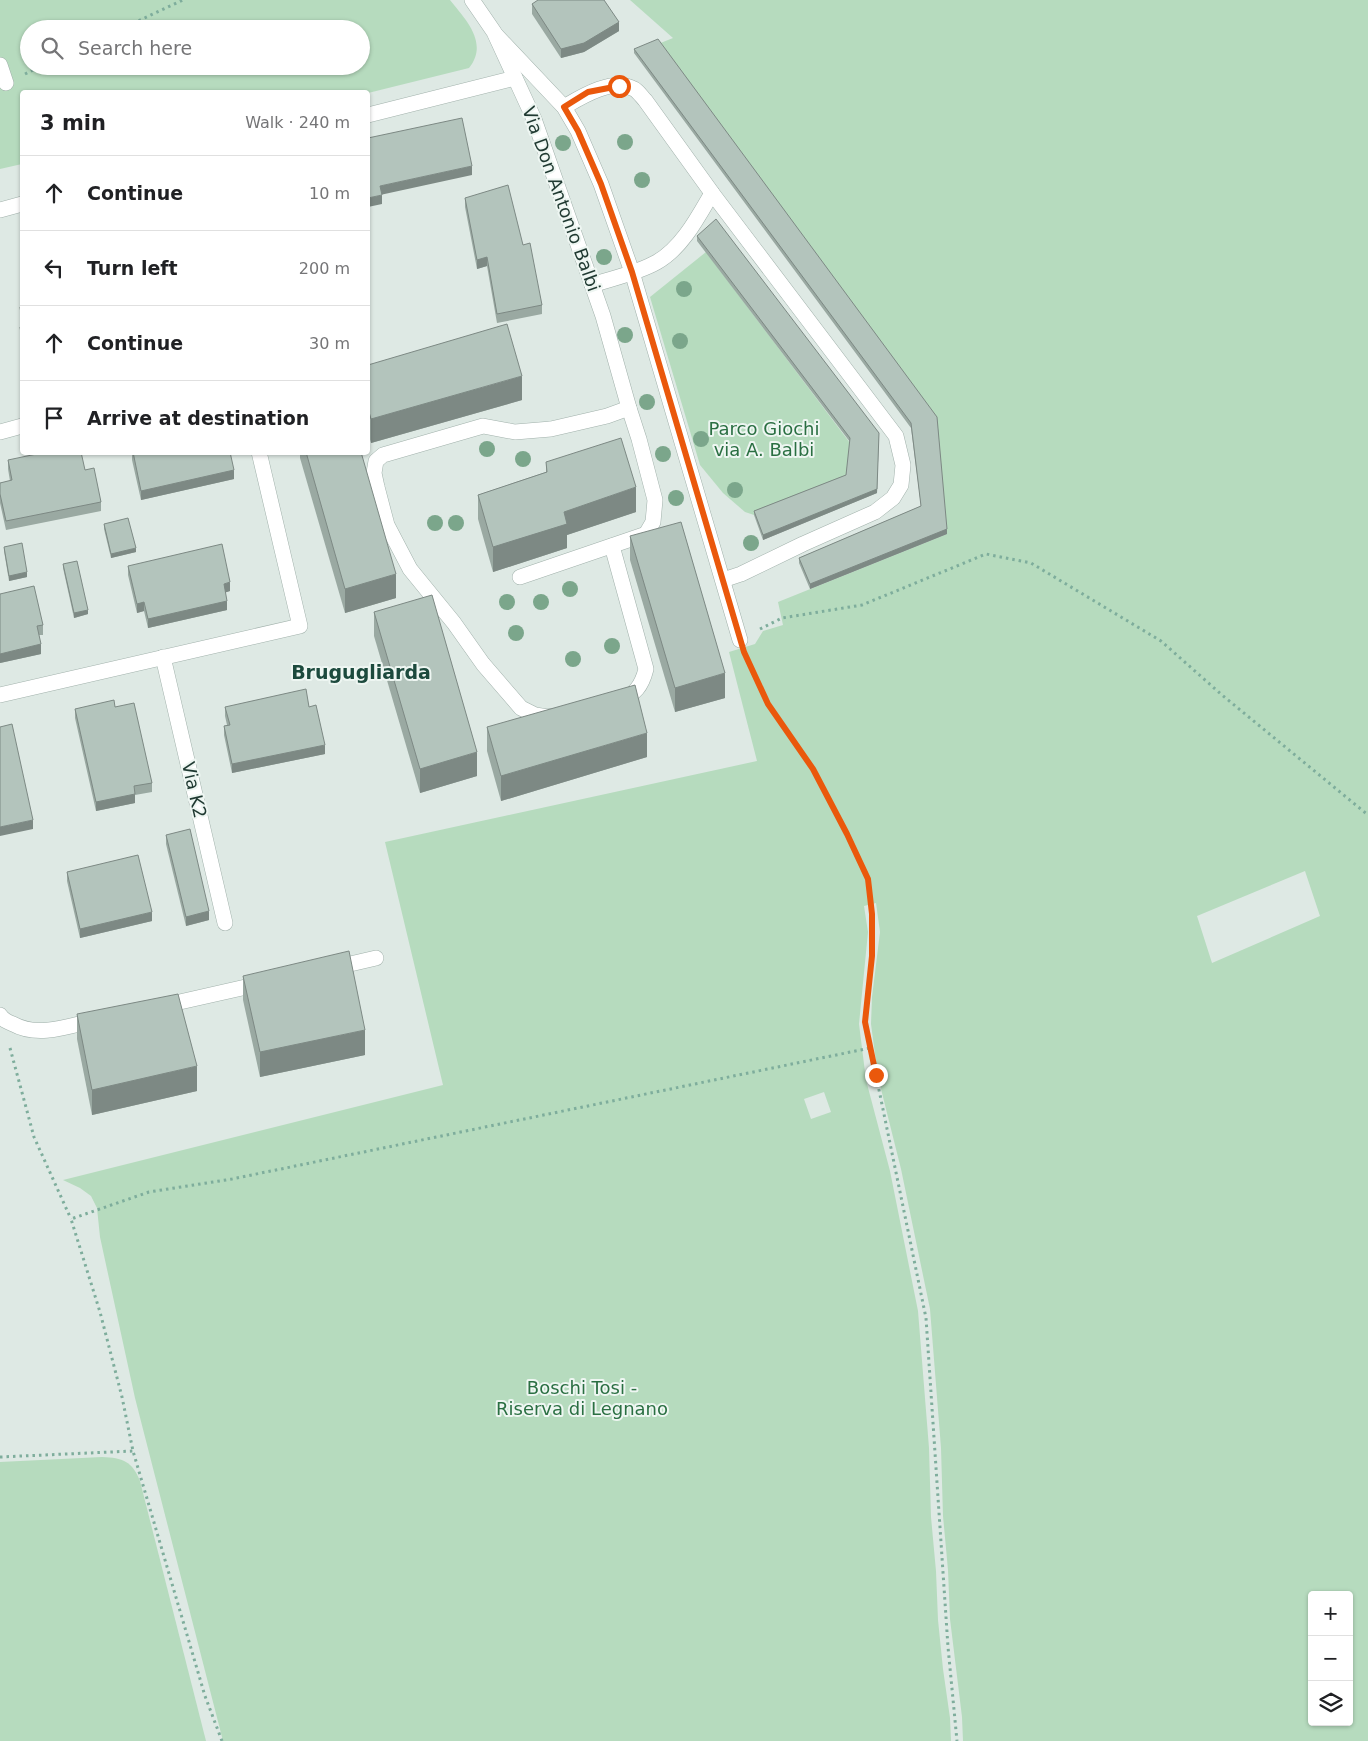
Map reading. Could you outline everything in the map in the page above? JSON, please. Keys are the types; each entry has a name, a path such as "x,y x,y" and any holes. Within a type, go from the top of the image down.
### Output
{"street":[{"name":"Via Don Antonio Balbi","path":"472,0 494,32 534,119 603,316 655,500 653,522 646,534 520,577"},
{"path":"494,32 564,107 578,131 601,184 632,272 740,640"},
{"path":"0,65 6,83"},
{"path":"370,115 515,78"},
{"path":"564,107 588,92 619,86 634,89 645,100 712,193 896,436 903,465 902,485 893,498 875,512 741,574 723,580"},
{"path":"592,285 658,262 685,235 712,193"},
{"path":"0,210 20,205"},
{"path":"564,713 548,717 535,715 521,708 483,664 454,623 410,570 387,525 374,473 376,461 383,455 483,426 516,432 552,428 607,416 629,408"},
{"path":"0,432 20,427"},
{"path":"0,695 300,626 260,455"},
{"path":"605,704 625,699 634,692 642,684 646,669 612,546"},
{"name":"Via K2","path":"164,657 225,923"},
{"path":"318,971 376,958"},
{"path":"145,1009 280,980"},
{"path":"1,1017 22,1029 49,1031 106,1018"}],"path":[{"path":"140,20 182,0"},
{"path":"957,1741 948,1647 926,1318 865,1022 872,956 872,914 868,879 813,769 768,704 740,640 782,618 862,605 986,554 1031,563 1161,641 1222,695 1368,815"},
{"path":"1,1017 34,1137 71,1219 100,1312 133,1450 205,1696 222,1741"},
{"path":"71,1219 149,1192 232,1179 870,1048"},
{"path":"0,1457 133,1450"}],"green space":[{"path":"0,0 450,0 463,16 476,41 475,59 469,68 370,93 370,90 20,90 20,164 0,169"},
{"name":"Boschi Tosi - Riserva di Legnano","path":"630,0 1368,0 1368,1741 963,1741 962,1717 950,1619 943,1516 941,1448 930,1309 901,1169 878,1077 871,1024 872,997 880,932 876,903 864,906 868,932 859,1024 866,1080 890,1171 918,1311 929,1448 931,1517 938,1620 951,1741 223,1741 135,1398 100,1237 97,1208 91,1196 63,1180 443,1085 385,842 757,761 729,652 755,644 763,631 783,625 778,602 947,534 937,422 658,44 673,38","holes":["1305,871 1320,916 1212,963 1197,916","824,1092 831,1112 811,1119 804,1099"]},
{"name":"Parco Giochi via A. Balbi","path":"706,252 850,443 846,479 754,515 745,512 723,493 700,465 650,297"},
{"path":"116,1458 126,1462 134,1469 140,1481 206,1741 0,1741 0,1462"}],"building":[{"path":"538,0 604,0 619,22 584,43 561,49 532,4"},
{"path":"658,39 937,417 947,529 810,584 799,558 921,506 911,423 634,49"},
{"path":"462,118 472,166 380,186 382,195 370,198 370,138"},
{"path":"508,185 523,245 530,243 542,305 497,314 487,257 477,260 465,198"},
{"path":"716,219 879,433 877,489 763,535 754,511 846,475 850,438 697,236"},
{"path":"507,324 522,376 371,419 370,364"},
{"path":"621,438 636,487 564,512 567,524 493,547 478,495 547,472 546,462"},
{"path":"32,455 82,455 85,470 94,468 101,502 6,521 0,494 0,483 12,480 8,460"},
{"path":"134,455 231,455 234,470 141,491"},
{"path":"307,455 362,455 396,574 345,589"},
{"path":"128,518 136,548 111,554 104,524"},
{"path":"681,522 725,673 675,688 630,536"},
{"path":"22,543 27,572 9,576 4,547"},
{"path":"222,544 230,582 224,584 227,601 148,619 144,602 137,604 128,566"},
{"path":"77,561 88,610 74,613 63,564"},
{"path":"34,586 43,625 37,626 41,644 0,654 0,594"},
{"path":"432,595 477,752 420,769 374,612"},
{"path":"635,685 647,733 501,776 487,727"},
{"path":"306,689 309,707 316,705 325,745 232,764 224,726 230,725 225,707"},
{"path":"114,700 115,707 134,703 152,783 134,786 135,794 96,802 75,709"},
{"path":"12,724 33,820 0,827 0,727"},
{"path":"190,829 209,911 186,917 166,835"},
{"path":"138,855 152,912 80,929 67,872"},
{"path":"349,951 365,1030 260,1052 243,976"},
{"path":"178,994 197,1066 92,1090 77,1014"}],"district":[{"name":"Brugugliarda","path":"361,672"}],"route":[{"path":"619,86 588,92 564,107 578,131 601,184 632,272 744,652 768,704 813,769 868,879 872,914 872,956 865,1022 876,1075"}]}
